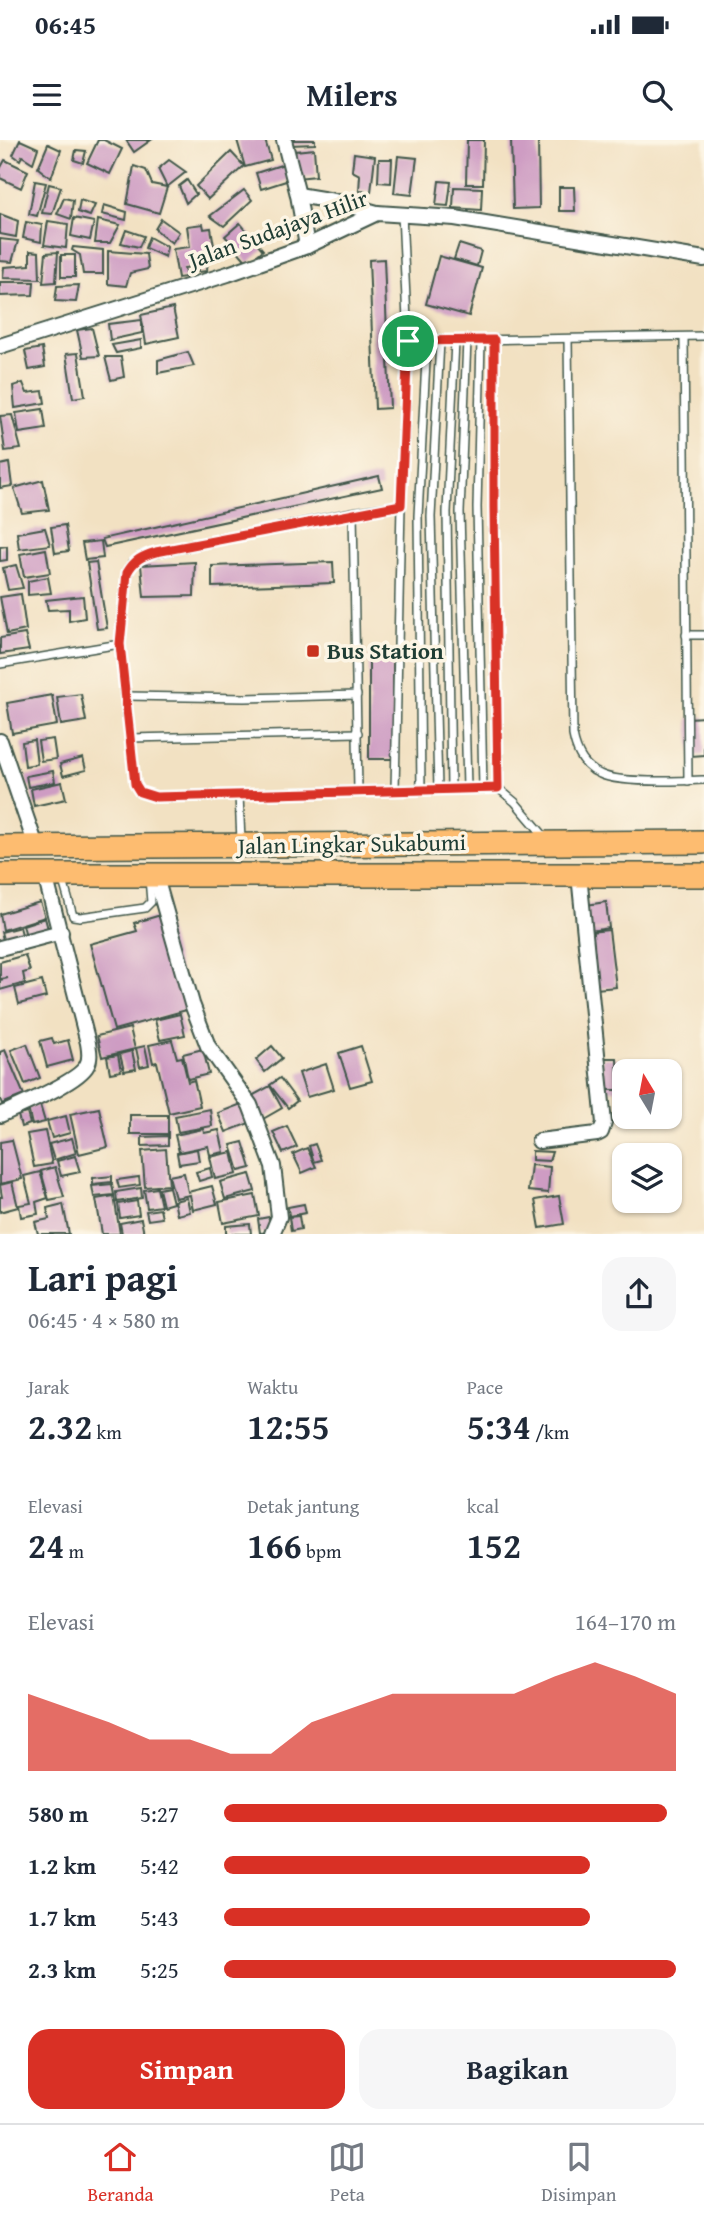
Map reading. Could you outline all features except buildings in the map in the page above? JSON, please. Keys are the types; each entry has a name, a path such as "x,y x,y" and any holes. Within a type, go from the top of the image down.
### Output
{"main road":[{"name":"Jalan Lingkar Sukabumi","path":"0,876 152,874 550,858 704,842"},
{"name":"Jalan Lingkar Sukabumi","path":"0,847 241,845 550,858 579,875 704,875"}],"street":[{"path":"284,140 307,246"},
{"path":"298,195 334,201 377,213"},
{"name":"Jalan Sudajaya Hilir","path":"0,346 228,274 307,246 377,213 480,221 704,259"},
{"path":"0,741 36,846"},
{"path":"152,874 192,1004 208,1046 250,1105 273,1166 279,1217 272,1234"},
{"path":"0,1115 66,1083 83,1071 88,1063 88,1043 61,932 53,875"},
{"path":"539,1141 597,1134 601,1132 604,1123 579,875"},
{"path":"0,948 61,932"}],"lane":[{"path":"395,790 401,505 408,341 402,214"},
{"path":"408,341 704,336"},
{"path":"684,337 688,781"},
{"path":"568,338 573,735 576,750 585,764 600,775 617,778 704,780"},
{"path":"467,340 460,513 467,789"},
{"path":"481,340 477,507 482,788"},
{"path":"494,340 498,788"},
{"path":"421,790 418,516 427,341"},
{"path":"438,789 430,517 440,341"},
{"path":"451,789 447,512 455,341"},
{"path":"401,505 142,555 132,564 127,573 120,644 135,784 140,792 156,797 498,788 515,802 550,858"},
{"path":"354,513 358,791"},
{"path":"687,635 704,635"},
{"path":"0,664 120,644"},
{"path":"125,696 245,698 357,695"},
{"path":"130,738 358,733"},
{"path":"239,795 241,845"},
{"path":"53,875 73,916 80,918 145,908 151,902 152,874"}],"place":[{"name":"Bus Station","path":"313,651"}],"route":[{"path":"494,340 498,788 156,797 140,792 135,784 120,644 127,573 132,564 142,555 401,505 408,341 494,340"}]}
